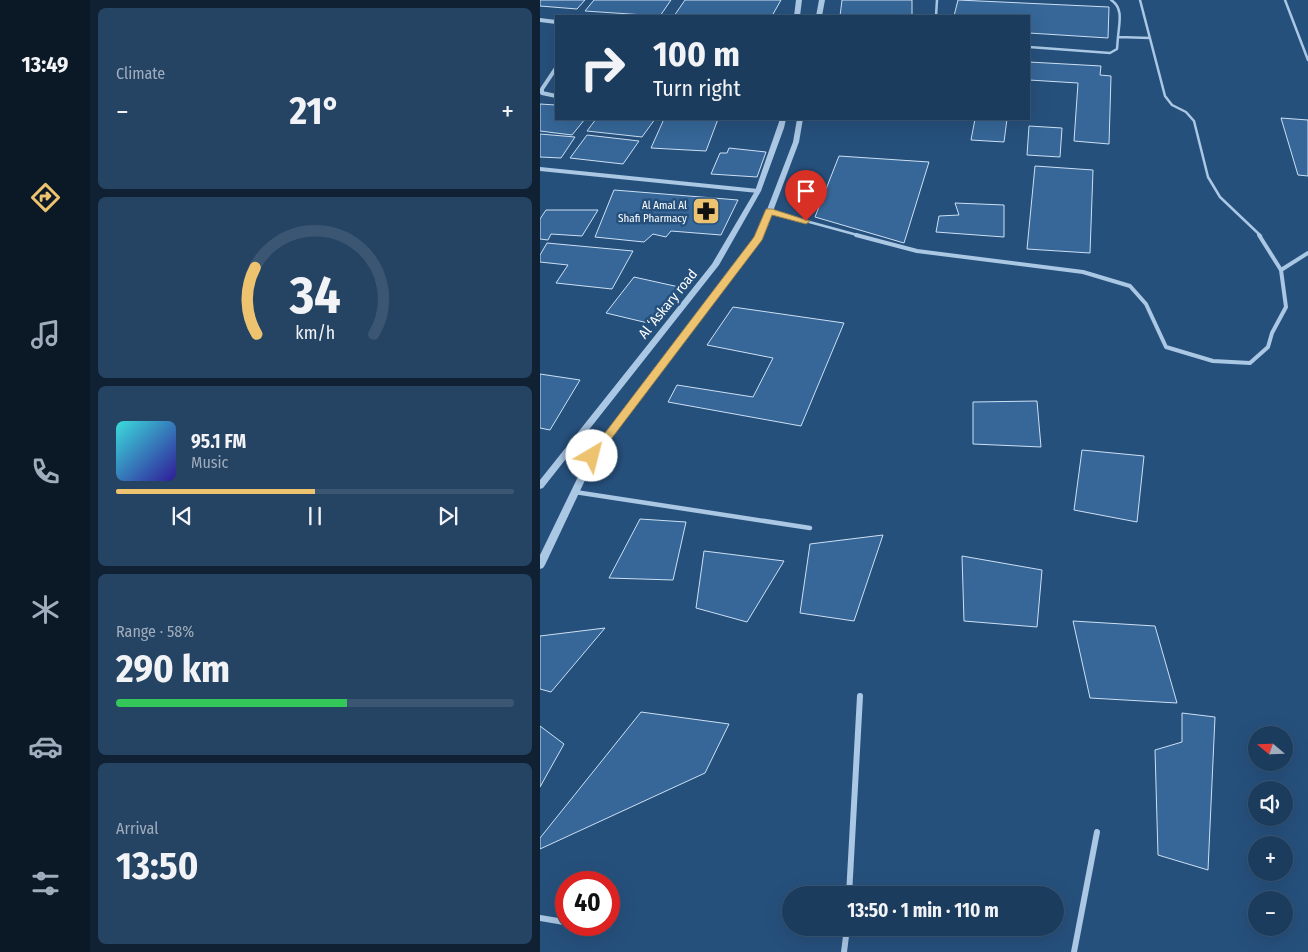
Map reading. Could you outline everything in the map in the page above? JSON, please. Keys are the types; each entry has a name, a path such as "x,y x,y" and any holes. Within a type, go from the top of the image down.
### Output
{"street":[{"path":"797,15 799,0"},
{"path":"819,15 822,0"},
{"path":"540,20 555,22"},
{"path":"555,70 542,89 542,93 555,96"},
{"name":"Al ‘Askary road","path":"541,483 715,265 758,191 783,120"},
{"path":"540,565 592,456 759,238 796,142 800,120"},
{"path":"540,169 758,191"},
{"path":"575,492 810,528"},
{"path":"849,886 860,696"},
{"path":"1074,952 1097,832"},
{"path":"540,918 555,920"},
{"path":"844,952 846,936"}],"lane":[{"path":"936,15 937,0"},
{"path":"1030,47 1110,53 1117,49 1120,8 1112,0"},
{"path":"769,211 917,251 1083,272 1130,286 1146,304 1166,346 1213,361 1250,363 1268,347 1272,333 1286,307 1282,270 1261,236 1220,197 1208,177 1194,121 1186,112 1172,105 1165,96 1140,0"},
{"path":"1284,0 1308,60"},
{"path":"1118,37 1150,38"},
{"path":"1282,270 1308,253"}],"building":[{"path":"540,0 585,0 577,9 540,6"},
{"path":"594,0 671,0 661,15 585,11"},
{"path":"685,0 781,0 773,15 675,15"},
{"path":"842,0 912,0 912,15 840,15"},
{"path":"958,0 1109,7 1108,38 1030,33 1030,15 954,15"},
{"path":"1030,62 1101,66 1100,75 1111,76 1109,144 1074,141 1078,83 1030,80"},
{"path":"540,104 555,105 555,120 584,120 572,135 540,131"},
{"path":"1281,118 1308,120 1308,176 1298,175"},
{"path":"595,120 654,120 642,137 587,131"},
{"path":"664,120 718,120 706,151 651,148"},
{"path":"975,120 1007,120 1004,142 971,140"},
{"path":"1029,126 1062,128 1060,157 1027,155"},
{"path":"540,134 575,137 561,158 540,157"},
{"path":"587,135 639,141 623,164 570,158"},
{"path":"729,148 766,152 757,177 711,174 720,153 727,153"},
{"path":"839,156 929,162 904,243 815,217"},
{"path":"1035,166 1093,170 1090,253 1027,249"},
{"path":"614,190 738,200 721,235 671,231 666,237 653,234 644,242 595,237"},
{"path":"955,203 1004,205 1004,237 936,232 939,216 959,215"},
{"path":"546,210 598,210 582,236 551,234 548,240 540,239 540,219"},
{"path":"547,243 633,251 612,289 556,283 568,265 540,262 540,255"},
{"path":"634,277 679,287 648,323 606,313"},
{"path":"733,307 844,323 801,426 668,402 677,385 753,397 773,358 707,345"},
{"path":"540,374 580,380 550,430 540,428"},
{"path":"1037,401 1041,447 973,444 973,402"},
{"path":"1082,450 1144,456 1137,522 1074,510"},
{"path":"640,519 686,522 673,580 609,578"},
{"path":"883,535 854,621 800,613 810,544"},
{"path":"704,551 784,561 747,622 696,608"},
{"path":"962,556 1042,570 1037,627 964,621"},
{"path":"1073,621 1155,626 1177,703 1090,698"},
{"path":"605,628 551,692 540,689 540,636"},
{"path":"641,712 729,724 705,773 540,849 540,838"},
{"path":"1182,713 1215,717 1208,870 1158,855 1155,750 1182,742"},
{"path":"540,726 564,744 540,787"}],"place":[{"name":"Al Amal Al Shafi Pharmacy","path":"706,211"}],"route":[{"path":"592,456 759,238 769,211 806,221"}]}
